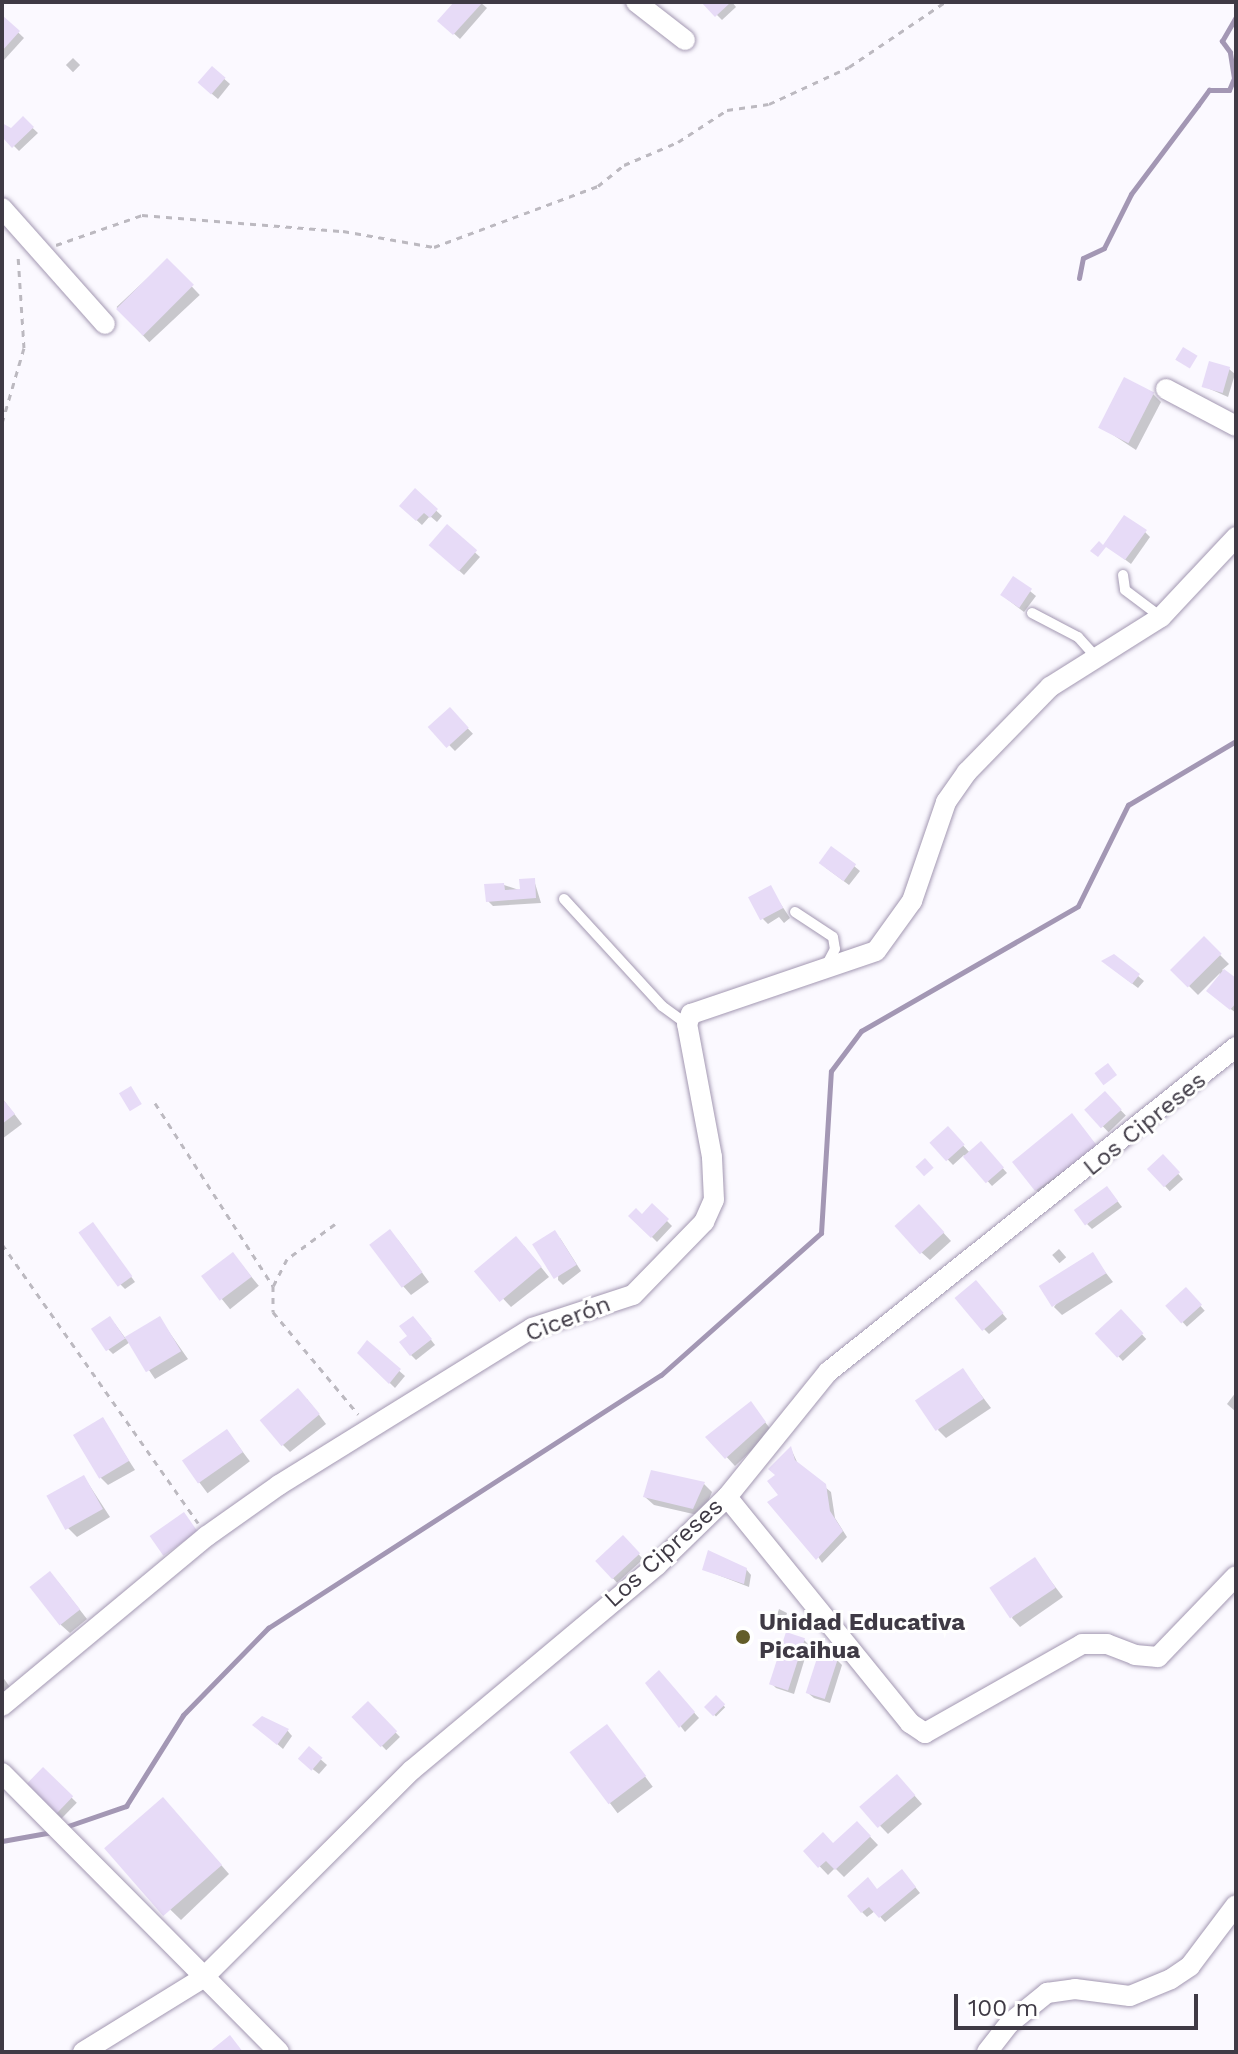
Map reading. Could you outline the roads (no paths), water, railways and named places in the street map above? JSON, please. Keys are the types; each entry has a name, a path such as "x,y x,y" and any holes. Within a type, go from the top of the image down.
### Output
{"street":[{"path":"636,2 685,40"},
{"path":"2,208 105,324"},
{"path":"1166,389 1236,426"},
{"path":"687,1024 691,1014 876,951 912,901 946,802 967,772 1050,687 1094,655 1133,638 1161,617 1236,537"},
{"name":"Cicerón","path":"2,1706 207,1536 371,1429 532,1328 633,1295 704,1222 714,1200 712,1157 687,1024"},
{"name":"Los Cipreses","path":"83,2052 203,1978 412,1770 657,1565 727,1497 828,1372 1236,1047"},
{"path":"727,1497 910,1723 925,1733 1082,1644 1107,1644 1135,1655 1158,1657 1236,1576"},
{"path":"2,1773 64,1840 279,2052"},
{"path":"987,2052 1010,2023 1047,1993 1075,1989 1130,1996 1171,1979 1190,1966 1236,1905"}],"lane":[{"path":"1123,575 1125,590 1161,617"},
{"path":"1032,613 1078,637 1094,655"},
{"path":"564,899 662,1006 687,1024"},
{"path":"795,912 833,937 835,949 825,968"}],"waterway":[{"path":"1079,278 1083,258 1104,248 1131,194 1209,90 1229,90 1234,78 1230,52 1222,41 1236,17"},
{"path":"65,1827 126,1806 183,1715 268,1628 661,1375 821,1233 831,1071 861,1031 1078,906 1128,805 1236,741"},
{"path":"2,1841 52,1832"}],"place":[{"name":"Unidad Educativa Picaihua","path":"743,1637"}]}
